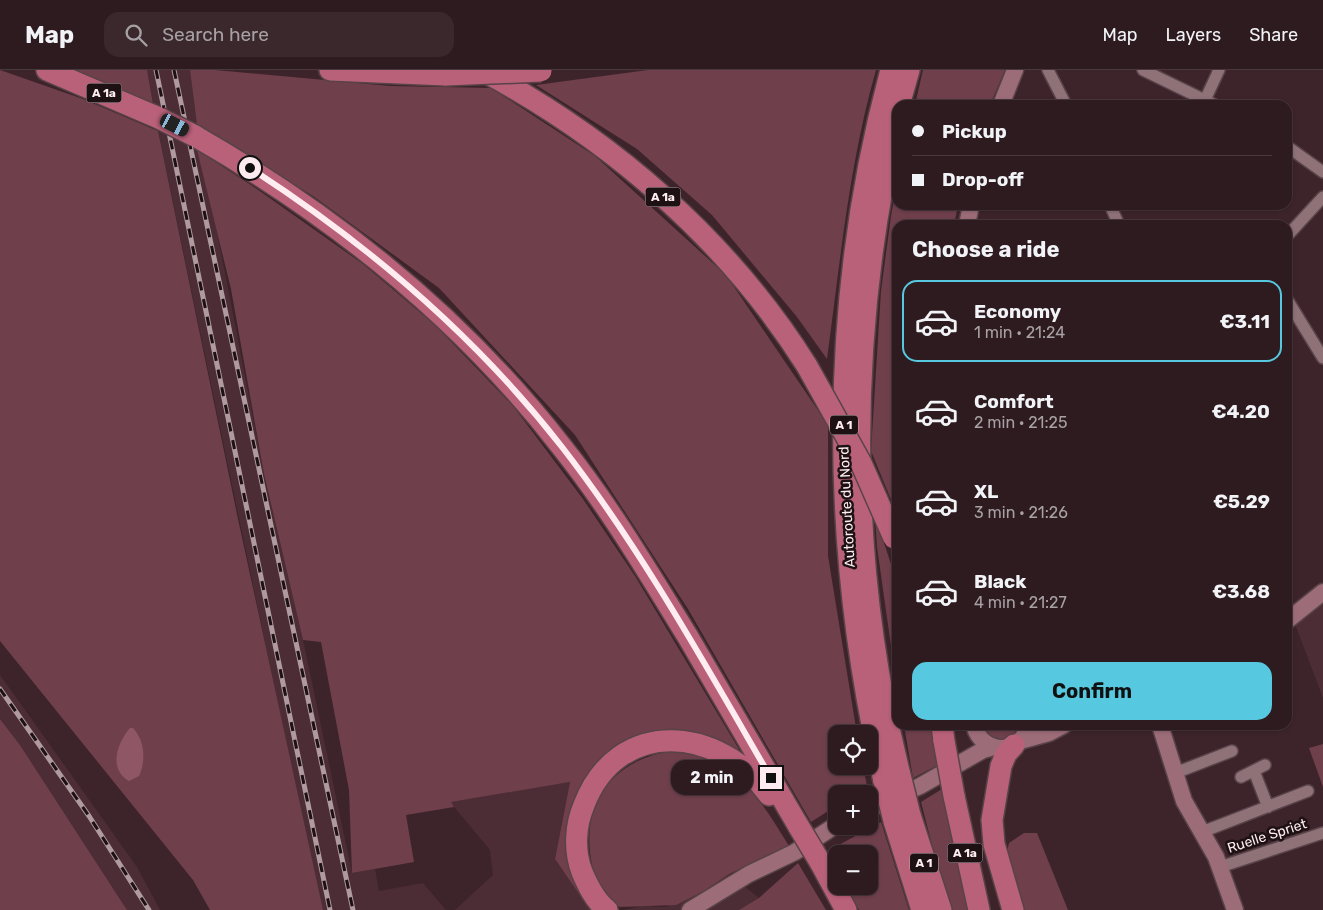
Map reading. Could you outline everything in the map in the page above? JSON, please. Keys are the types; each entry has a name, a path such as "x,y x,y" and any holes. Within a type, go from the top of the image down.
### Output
{"highway":[{"name":"A 1a","path":"47,70 159,118 195,136 283,189 351,237 409,284 455,327 510,385 572,460 626,536 796,837 846,910"},
{"path":"330,70 446,75 546,70"},
{"name":"A 1a","path":"481,70 582,131 676,209 740,275 775,318 807,366 862,463 892,534"},
{"name":"Autoroute du Nord","path":"892,70 875,135 859,229 848,319 844,423 846,518 853,602 866,696 892,778 922,910"},
{"path":"900,100 909,70"},
{"name":"Autoroute du Nord","path":"892,142 881,194 868,285 862,361 860,435 864,547 892,778"},
{"name":"A 1a","path":"943,733 954,796 979,910"},
{"path":"608,910 593,894 581,868 577,844 578,824 587,796 599,778 620,758 640,747 662,741 684,741 721,752 740,764 758,781 796,837"},
{"path":"1009,745 1001,766 992,820 994,844 1013,910"},
{"name":"Autoroute du Nord","path":"902,818 941,910"}],"main road":[{"path":"1003,100 1015,70"},
{"path":"1292,617 1323,592"},
{"path":"953,768 968,749 973,730"},
{"path":"976,730 982,740 1009,745"},
{"path":"1009,745 1023,730"},
{"path":"878,805 920,786 981,751 1009,745 1054,730"},
{"path":"1162,730 1186,806 1220,867 1234,910"},
{"path":"690,910 749,874 796,837 828,827"},
{"path":"710,910 774,870 796,837"}],"street":[{"path":"1048,70 1063,100"},
{"path":"1143,70 1204,100"},
{"path":"1211,100 1219,70"},
{"path":"1292,150 1323,172"},
{"path":"1292,231 1323,197"},
{"path":"1292,308 1323,358"},
{"path":"1175,773 1232,751"},
{"path":"1241,777 1265,765"},
{"path":"1254,771 1268,807"},
{"path":"1202,832 1308,792"},
{"name":"Ruelle Spriet","path":"1220,867 1323,834"}],"shaded area":[{"path":"0,70 83,99 158,131 238,519 323,910 210,910 193,880 0,641"},
{"path":"72,70 147,70 153,104"},
{"path":"147,70 190,70 197,125 153,104"},
{"path":"190,70 215,70 390,86 491,88 595,156 726,275 828,425 828,556 856,725 828,725 828,775 865,775 867,785 828,785 828,811 811,822 688,609 575,435 439,288 313,196 197,125"},
{"path":"648,70 876,70 852,177 827,359 797,317 712,215 637,149 536,85"},
{"path":"923,70 1005,70 992,100 916,100"},
{"path":"158,131 197,150 213,211 264,474 303,640 352,873 375,869 379,891 423,883 446,910 321,910"},
{"path":"197,150 251,185 363,264 435,325 513,406 583,499 635,576 746,761 637,742 575,811 602,910 590,910 555,859 570,782 451,802 454,807 406,815 414,862 352,873 349,790 321,642 303,640 264,474 231,289"},
{"path":"892,210 957,210 955,220 892,220 892,502 871,451 881,291"},
{"path":"875,516 892,567 892,653 877,547"},
{"path":"1323,601 1323,698 1295,624"},
{"path":"0,675 137,867 160,910 127,910 20,745 0,719"},
{"path":"0,719 20,745 127,910 0,910"},
{"path":"130,728 133,728 140,739 143,751 143,764 139,776 129,781 118,770 117,756 121,741"},
{"path":"905,730 932,730 938,765 913,778"},
{"path":"1014,730 1016,734 1012,737 997,739 988,735 985,731"},
{"path":"1323,744 1323,787 1309,748"},
{"path":"676,751 696,754 714,761 730,771 757,798 789,846 729,874 704,891 676,905 620,907 604,893 592,866 589,838 592,818 598,800 608,785 621,772 636,762 655,755"},
{"path":"570,782 555,859 590,910 455,910 493,875 490,850 450,802"},
{"path":"942,789 971,910 953,910 941,880 921,802"},
{"path":"881,822 909,910 859,910 851,895 878,895 878,845 839,845 857,835 878,835 878,824"},
{"path":"1024,833 1037,833 1068,910 1021,910 1006,856 1009,843"},
{"path":"798,863 826,910 739,910 759,898"},
{"path":"729,874 759,898 762,910 625,910 641,906 665,907 704,891"}],"railway":[{"path":"156,70 330,910"},
{"path":"174,70 353,910"},
{"path":"0,689 89,816 149,910"}],"route":[{"path":"250,168 351,237 409,284 467,339 527,404 572,460 621,529 771,778"}]}
